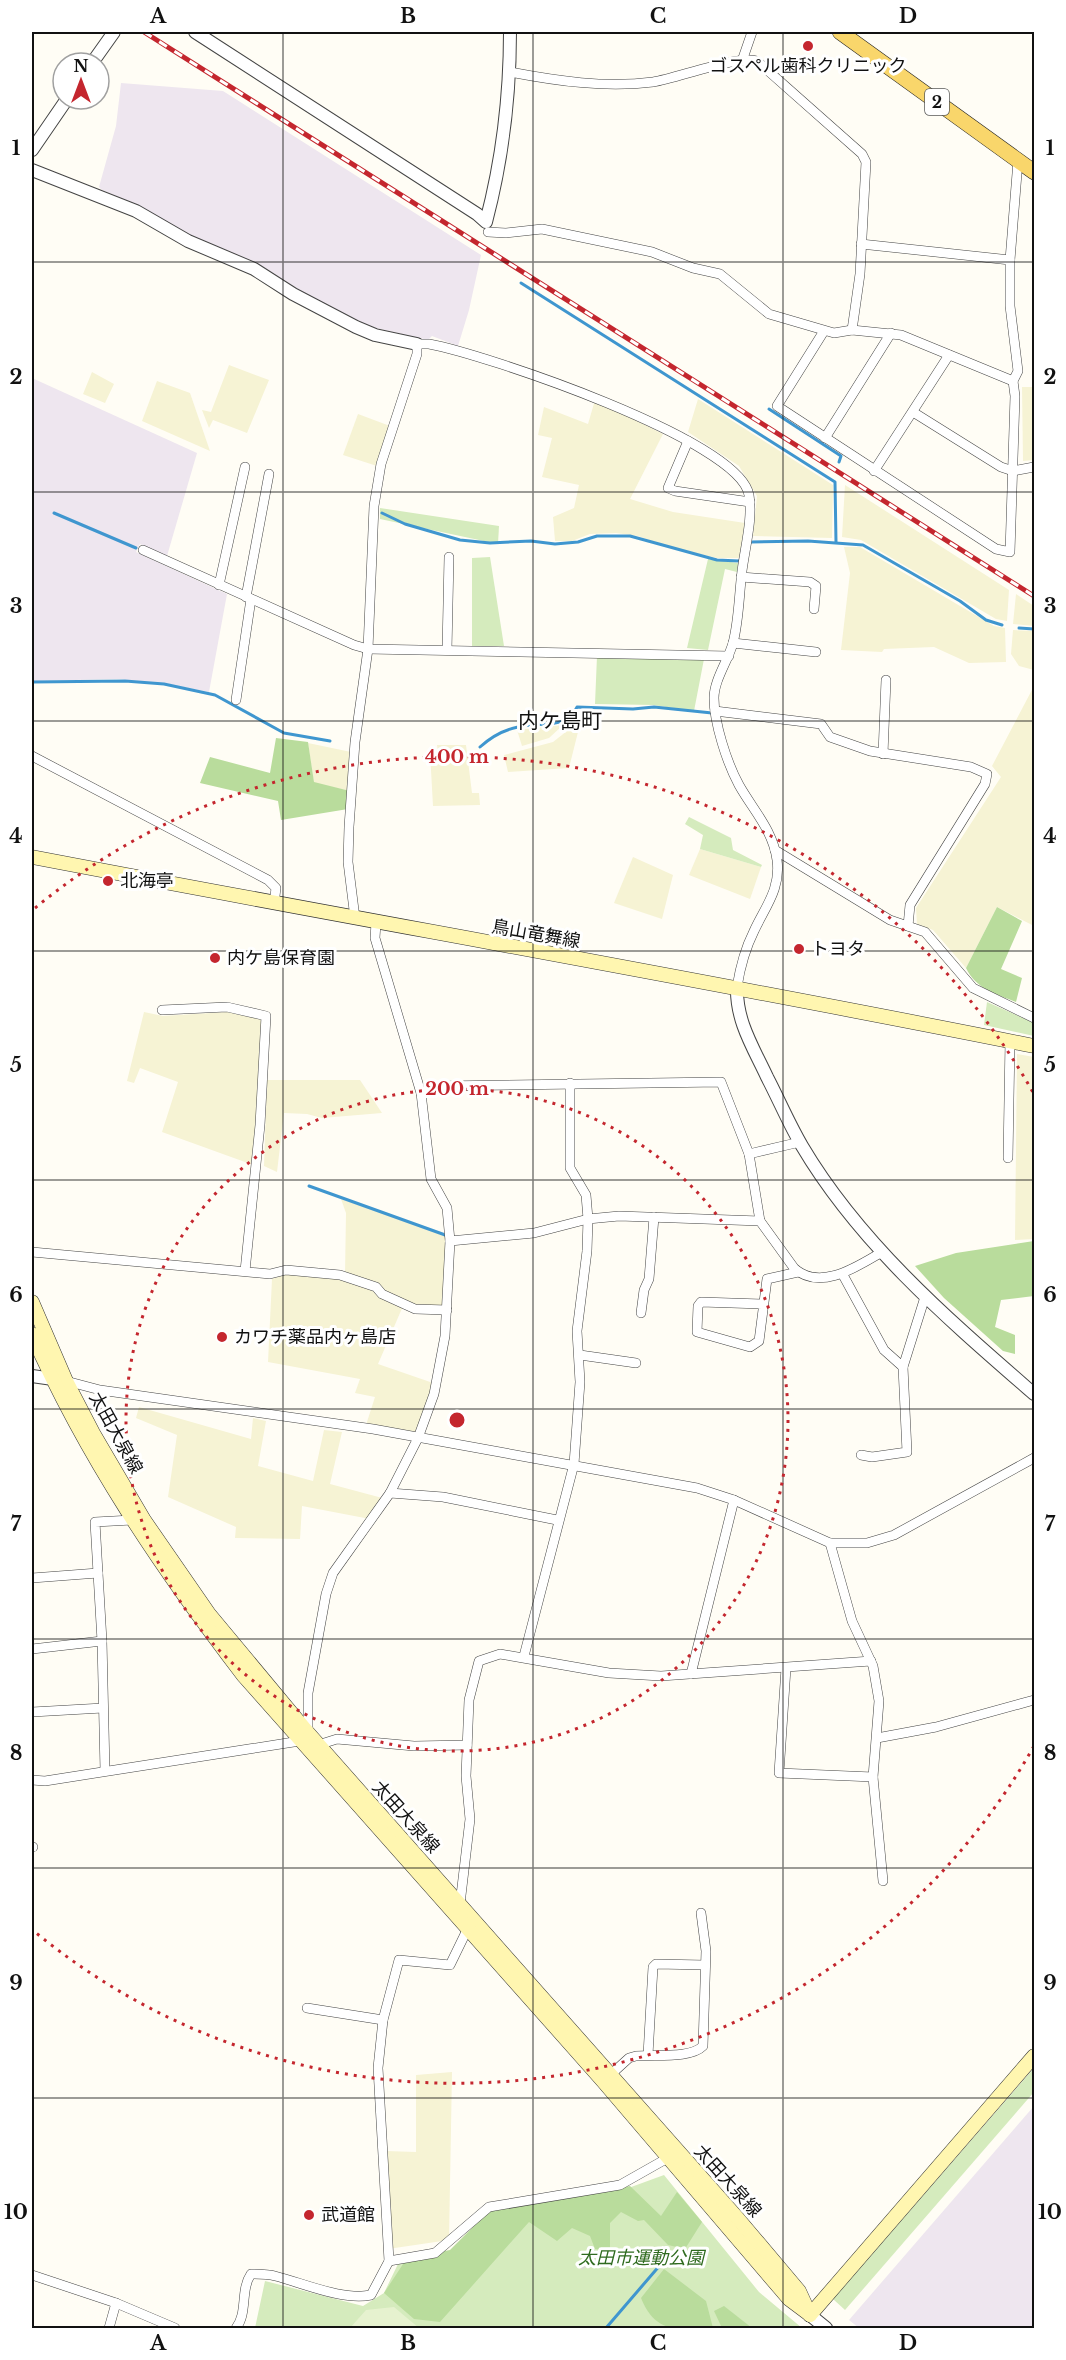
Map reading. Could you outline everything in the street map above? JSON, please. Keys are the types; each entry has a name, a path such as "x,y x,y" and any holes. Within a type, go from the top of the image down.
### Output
{"main road":[{"name":"2","path":"840,32 1035,172"},
{"name":"鳥山竜舞線","path":"32,857 376,923 737,987 1035,1046"},
{"name":"太田大泉線","path":"32,1302 66,1381 93,1433 144,1520 209,1614 304,1737 469,1931 607,2078"},
{"name":"太田大泉線","path":"32,1334 51,1378 132,1520 197,1616 243,1675 304,1737 318,1745 460,1904 673,2155 789,2299 810,2315"},
{"path":"810,2315 1035,2056"}],"street":[{"path":"101,51 114,32"},
{"path":"200,33 486,222 493,196 510,72 510,32"},
{"path":"742,61 753,32"},
{"path":"510,72 595,85 653,82 742,61 757,62 862,154 866,162 861,244 852,330"},
{"path":"32,150 59,111"},
{"path":"824,331 777,406 874,471 1006,552 1012,548 1013,381 1018,371 1010,306 1010,260 1018,160"},
{"path":"32,170 136,211 188,242 254,269 293,294 356,327 375,335 461,351 586,392 688,441 734,470 749,492 750,502 733,643 714,691 715,711 719,731 738,784 767,827 775,850 778,870 776,889 749,941 737,987 736,1004 741,1021 800,1142 841,1202 882,1252 925,1297 1035,1394"},
{"path":"488,232 506,233 542,229 652,252 693,268 720,274 769,314 834,333 852,330 891,333 1013,381"},
{"path":"861,244 1010,260"},
{"path":"825,438 891,333"},
{"path":"355,918 348,862 349,827 355,742 368,649 374,506 381,464 417,354 417,344"},
{"path":"874,471 949,356"},
{"path":"913,412 1001,467 1013,471 1035,467"},
{"path":"688,441 668,488 750,502"},
{"path":"219,585 245,466"},
{"path":"236,700 249,598 269,474"},
{"path":"143,550 368,649 729,656"},
{"path":"447,650 448,557"},
{"path":"741,577 810,582 816,586 814,609"},
{"path":"733,643 816,652"},
{"path":"884,754 886,680"},
{"path":"715,711 821,724 830,737 884,754 982,770 988,777 910,904 908,926"},
{"path":"32,756 268,880 276,888 274,904"},
{"path":"775,850 890,920 925,932 980,993 1035,1018"},
{"path":"32,1780 45,1781 304,1737 308,1693 333,1573 390,1493 418,1438 434,1394 446,1336 450,1241 447,1208 431,1179 421,1093 375,938 376,923"},
{"path":"162,1010 227,1007 266,1016 260,1125 246,1271"},
{"path":"1008,1158 1010,1041"},
{"path":"421,1093 440,1086 721,1082 749,1154 760,1221 798,1272"},
{"path":"524,1656 557,1520 574,1464 580,1355 577,1331 587,1251 588,1219 586,1195 570,1168 570,1083"},
{"path":"749,1154 800,1142"},
{"path":"450,1241 534,1233 588,1219 654,1217 760,1221"},
{"path":"641,1313 644,1290 649,1280 654,1217"},
{"path":"32,1252 270,1274 286,1270 340,1275 376,1287 382,1294 415,1309 447,1310"},
{"path":"762,1304 701,1302 698,1306 697,1332 750,1347 756,1345 759,1341 767,1279 798,1272 814,1276 843,1275 882,1252"},
{"path":"843,1275 884,1350 903,1367"},
{"path":"861,1455 872,1457 907,1452 903,1367 925,1297"},
{"path":"580,1355 636,1363"},
{"path":"32,1376 66,1381 100,1390 574,1464 697,1488 734,1500 830,1543 867,1543 894,1535 1035,1458"},
{"path":"390,1493 443,1497 557,1520"},
{"path":"691,1674 734,1500"},
{"path":"105,1771 102,1641 95,1522 132,1520"},
{"path":"830,1543 852,1621 871,1661 879,1701 878,1738 873,1776 883,1881"},
{"path":"32,1578 98,1573"},
{"path":"32,1649 102,1641"},
{"path":"460,1904 470,1819 466,1776 469,1700 479,1661 500,1654 524,1656 609,1673 661,1676 871,1661"},
{"path":"786,1668 779,1773 873,1776"},
{"path":"878,1738 936,1727 1035,1700"},
{"path":"32,1712 103,1708"},
{"path":"318,1745 337,1739 414,1746 467,1745"},
{"path":"607,2078 629,2058 698,2051 703,2046 705,1965 701,1913"},
{"path":"236,2328 241,2323 246,2281 251,2274 274,2276 294,2283 360,2298 371,2295 389,2261 378,2068 383,2020 399,1960 450,1965 469,1931 470,1916"},
{"path":"648,2055 653,1967 656,1964 705,1965"},
{"path":"307,2008 383,2020"},
{"path":"389,2261 435,2253 489,2207 620,2185 673,2155"},
{"path":"32,2275 116,2303 175,2328"},
{"path":"109,2328 116,2303"},
{"path":"810,2315 826,2328"}],"shaded area":[{"path":"121,83 223,91 481,255 469,310 458,346 432,336 428,340 371,327 314,299 265,268 181,231 139,206 102,190 99,187 116,126"},
{"path":"229,365 269,380 247,433 213,420 209,428 202,410 211,412"},
{"path":"92,372 114,384 105,403 83,394"},
{"path":"32,378 197,453 167,556 140,544 136,552 227,594 209,692 168,684 118,679 32,681"},
{"path":"157,381 190,393 210,451 142,421"},
{"path":"1022,387 1034,387 1034,460 1023,461"},
{"path":"698,399 833,485 832,538 753,536 757,496 739,466 688,432"},
{"path":"595,400 663,434 630,499 673,512 745,523 739,558 717,558 668,547 638,536 616,533 590,534 572,541 555,541 553,517 574,508 579,485 542,477 552,438 538,435 544,407 588,424"},
{"path":"358,414 390,426 377,466 343,455"},
{"path":"845,485 1009,590 1007,621 996,619 861,540 842,537"},
{"path":"844,547 860,547 994,626 1005,628 1006,662 969,663 934,647 884,649 882,652 841,650 850,573"},
{"path":"1016,594 1034,606 1034,626 1013,624"},
{"path":"1013,630 1034,631 1034,670 1019,666 1011,654"},
{"path":"1034,686 1034,926 997,907 966,968 933,930 917,924 916,908 1001,777 992,766"},
{"path":"581,720 569,768 508,772 504,755 553,742"},
{"path":"563,725 549,738 522,746 517,730"},
{"path":"308,743 351,752 350,791 314,783"},
{"path":"437,745 466,745 472,793 479,793 480,805 433,806 430,752 438,753"},
{"path":"700,849 761,867 750,899 689,875"},
{"path":"633,857 673,875 662,919 614,903"},
{"path":"144,1012 163,1016 227,1012 264,1020 256,1166 162,1132 178,1082 140,1068 134,1083 127,1081"},
{"path":"1017,1054 1034,1057 1034,1239 1015,1240"},
{"path":"267,1080 360,1080 382,1113 322,1118 307,1114 284,1113 277,1172 264,1166"},
{"path":"341,1199 448,1236 444,1305 412,1305 345,1274 346,1213"},
{"path":"288,1274 340,1275 377,1289 403,1306 378,1364 436,1384 418,1438 366,1425 375,1397 355,1393 360,1379 268,1362 272,1279"},
{"path":"139,1407 251,1439 253,1418 266,1421 258,1466 313,1481 324,1430 342,1432 330,1484 386,1499 370,1519 302,1506 300,1539 235,1538 236,1527 168,1497 177,1435 136,1418"},
{"path":"452,2072 449,2240 388,2249 386,2151 416,2152 416,2075"},
{"path":"1034,2106 1034,2328 859,2328 849,2320"}],"green space":[{"path":"380,508 499,526 498,544 380,519"},
{"path":"490,557 504,646 472,646 472,558"},
{"path":"708,559 738,563 737,572 725,569 708,650 687,648"},
{"path":"597,656 704,659 694,711 653,705 595,704"},
{"path":"276,738 308,742 314,782 350,791 348,809 281,820 278,801 200,783 210,757 270,773"},
{"path":"689,817 731,838 733,850 762,865 761,867 700,849 703,835 685,824"},
{"path":"997,907 1022,921 1001,969 1022,978 1016,1002 981,986 966,968"},
{"path":"987,1002 1034,1023 1034,1036 984,1025"},
{"path":"1034,1241 1034,1296 1001,1300 995,1327 1015,1335 1015,1354 1003,1351 944,1298 915,1266 956,1253"},
{"path":"1034,2068 1034,2092 845,2310 833,2299"},
{"name":"太田市運動公園","path":"664,2175 759,2292 802,2328 255,2328 265,2281 363,2306 384,2293 398,2264 455,2253 501,2208 623,2190"},
{"path":"630,2186 661,2216 677,2192 702,2222 685,2249 668,2245 644,2220 638,2221 621,2212 610,2223 610,2251 595,2249 590,2236 572,2228 557,2241 529,2222 440,2322 414,2319 384,2293 407,2258 450,2250 491,2209"},
{"path":"664,2269 706,2301 713,2328 670,2327 661,2324 647,2310 641,2298"},
{"path":"724,2306 752,2328 722,2328 714,2311"},
{"path":"394,2307 419,2328 350,2328 366,2310"}],"waterway":[{"path":"521,283 835,482 836,542"},
{"path":"769,409 841,456 839,462"},
{"path":"54,513 136,548"},
{"path":"382,513 405,524 460,540 490,543 531,541 555,544 578,542 597,536 630,536 717,560 739,561"},
{"path":"750,542 808,541 863,545 960,601 986,620 1002,625"},
{"path":"1019,628 1034,629"},
{"path":"32,682 125,681 164,684 215,695 284,733 330,741"},
{"path":"480,747 507,730 526,725 559,722 572,715 577,707 633,709 654,707 712,713"},
{"path":"309,1186 448,1236"},
{"path":"606,2328 661,2264"}],"tunnel":[{"path":"580,2267 593,2258"}],"railway":[{"path":"144,32 1034,596"}],"place":[{"name":"ゴスペル歯科クリニック","path":"808,46"},
{"name":"北海亭","path":"108,881"},
{"name":"トヨタ","path":"799,949"},
{"name":"内ケ島保育園","path":"215,958"},
{"name":"カワチ薬品内ヶ島店","path":"222,1337"},
{"name":"武道館","path":"309,2215"}],"district":[{"name":"内ケ島町","path":"560,721"}]}
